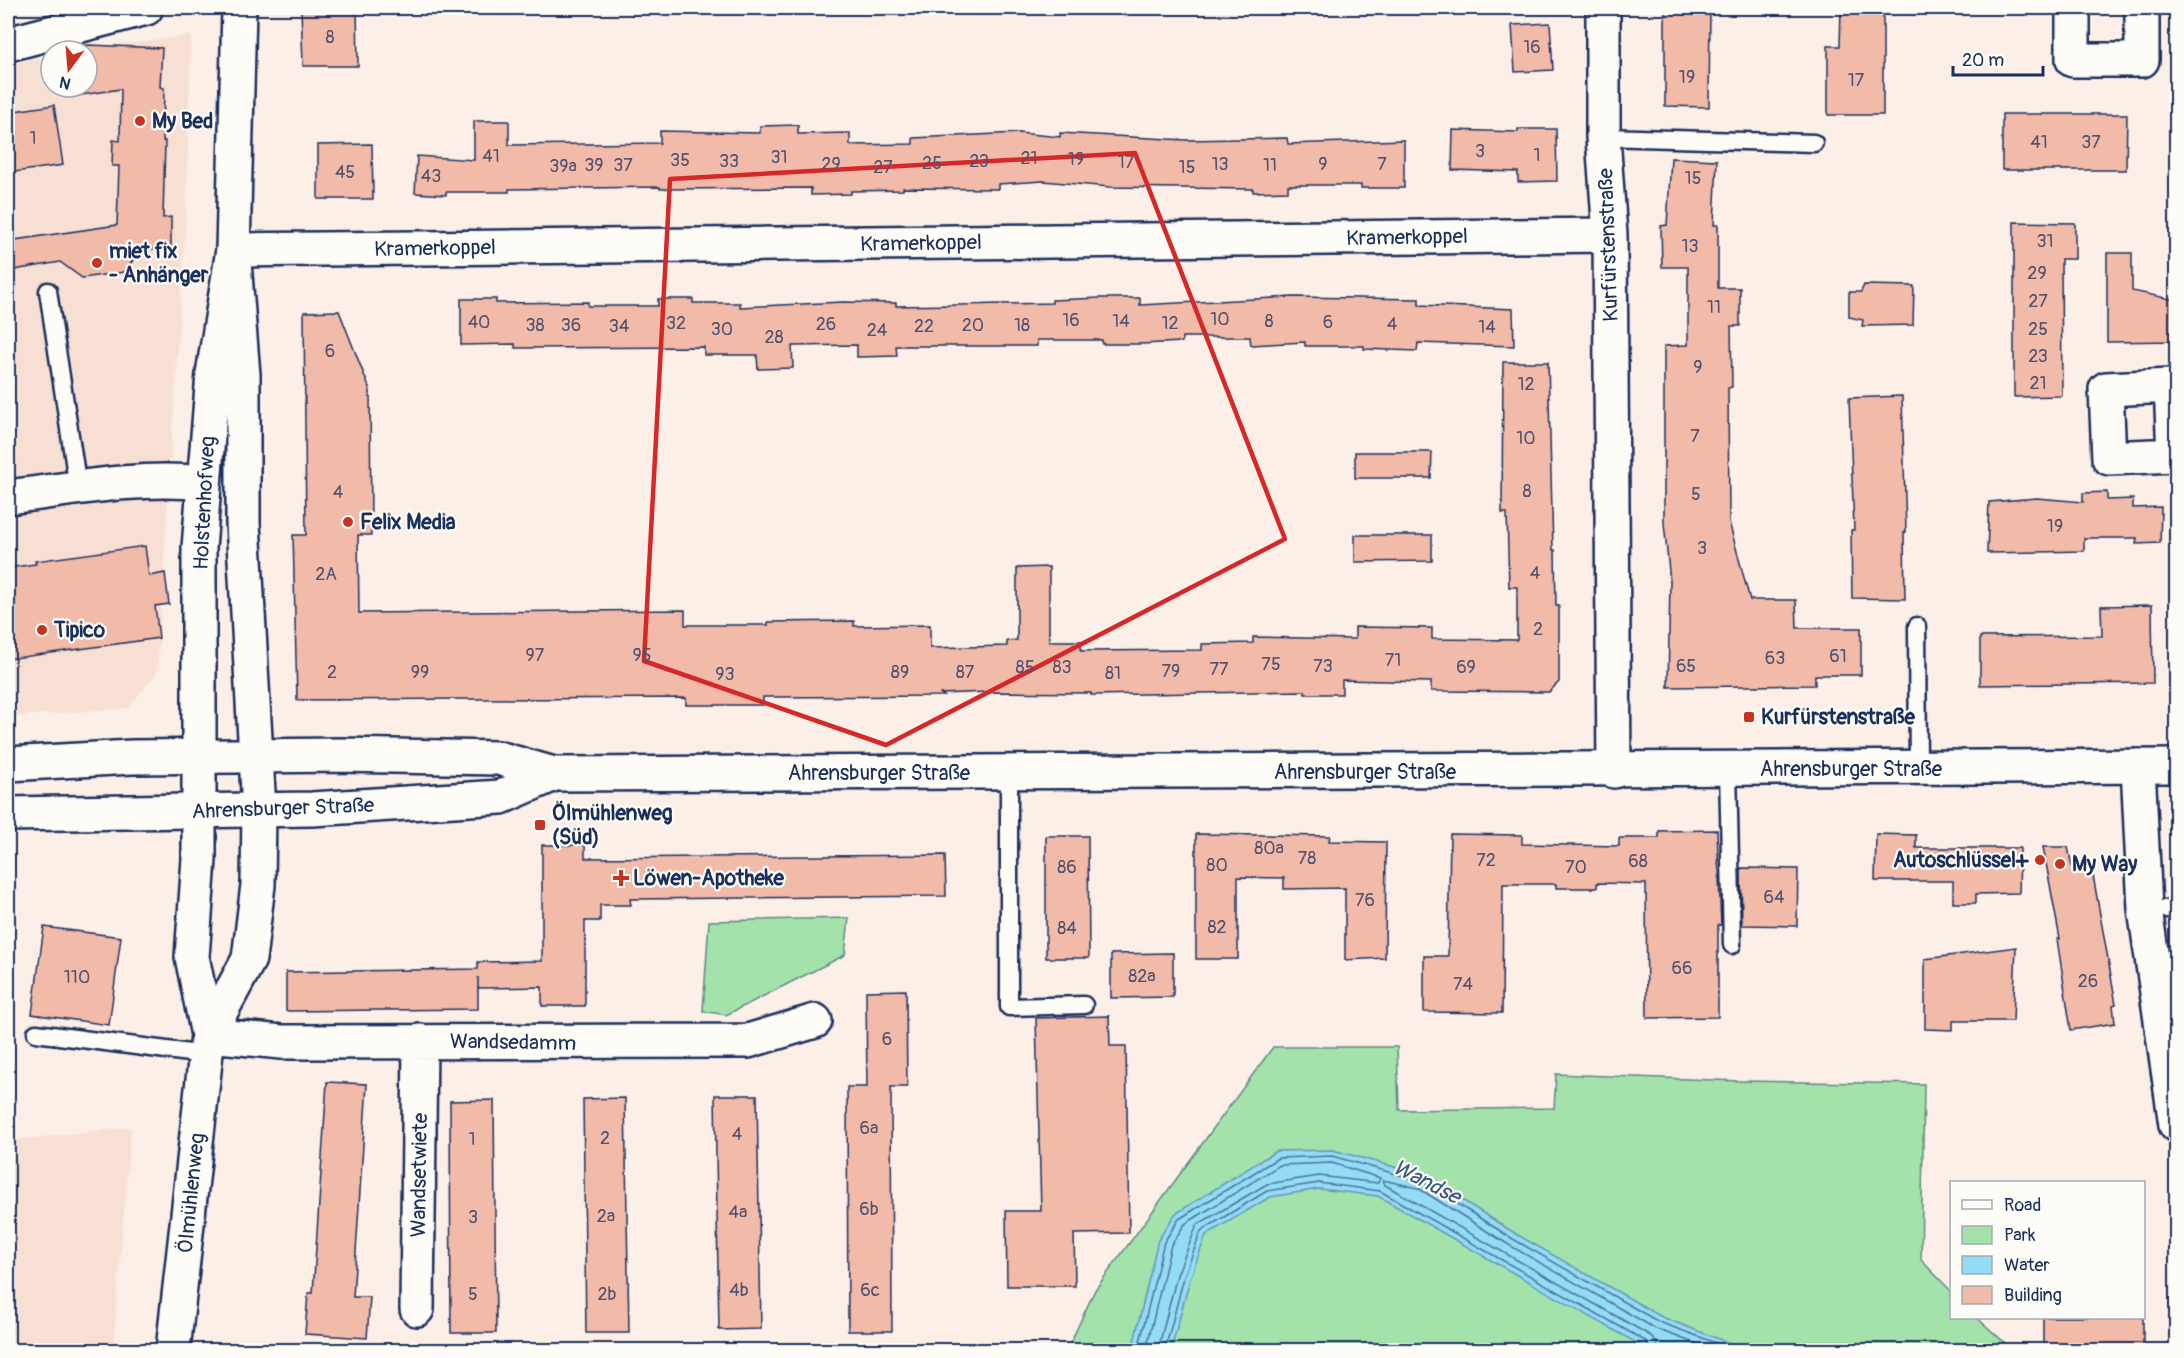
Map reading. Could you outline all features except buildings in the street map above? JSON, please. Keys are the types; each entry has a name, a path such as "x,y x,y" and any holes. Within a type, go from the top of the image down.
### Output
{"main road":[{"path":"8,44 146,8"},
{"name":"Holstenhofweg","path":"239,8 233,250 243,375 243,523 259,810"},
{"name":"Kurfürstenstraße","path":"1603,8 1603,137 1610,235 1614,771"},
{"path":"2073,8 2073,60 2142,60 2142,8"},
{"name":"Kramerkoppel","path":"233,250 1610,235"},
{"name":"Holstenhofweg","path":"199,811 199,548 213,374 233,250"},
{"path":"2170,386 2174,394 2175,460 2109,458 2106,389 2170,386"},
{"path":"8,497 163,479 204,483"},
{"name":"Ahrensburger Straße","path":"8,764 256,756 498,758 554,774 1614,771 2176,766"},
{"path":"2138,766 2161,909 2176,1125"},
{"name":"Ahrensburger Straße","path":"8,814 259,810 501,797 554,774"},
{"name":"Ölmühlenweg","path":"206,1045 249,959 258,885 259,810"},
{"name":"Ölmühlenweg","path":"173,1350 206,1045 192,957 199,859 199,811"},
{"name":"Wandsedamm","path":"206,1045 282,1042 748,1041 815,1021"},
{"name":"Wandsetwiete","path":"417,1309 420,1041"}],"lane":[{"path":"1603,137 1814,143"},
{"path":"48,291 78,488"},
{"path":"1917,626 1918,769"},
{"path":"1728,770 1732,945"},
{"path":"1009,773 1009,1007 1084,1005"},
{"path":"36,1032 206,1045"}],"highlighted area":[{"path":"1135,153 1285,539 886,745 644,661 670,179"}],"shaded area":[{"path":"191,35 186,216 157,673 128,708 8,717 8,65 39,58 39,99 99,99 99,48"},
{"path":"131,1127 113,1350 8,1350 8,1141"}],"green space":[{"path":"849,918 845,955 726,1015 703,1011 709,921"},
{"path":"1273,1047 1397,1047 1399,1110 1554,1108 1556,1074 1740,1081 1924,1084 1921,1260 1950,1290 1950,1319 1978,1319 2013,1350 1067,1350 1095,1290"}],"water":[{"name":"Wandse","path":"1333,1150 1423,1175 1516,1234 1662,1317 1747,1350 1649,1350 1378,1196 1319,1189 1270,1197 1206,1235 1190,1279 1171,1350 1132,1350 1158,1240 1175,1214 1276,1151"}],"place":[{"name":"My Bed","path":"140,121"},
{"name":"miet fix - Anhänger","path":"97,263"},
{"name":"Felix Media","path":"348,522"},
{"name":"Tipico","path":"42,630"},
{"name":"Kurfürstenstraße","path":"1749,717"},
{"name":"Ölmühlenweg (Süd)","path":"540,825"},
{"name":"Autoschlüssel+","path":"2040,860"},
{"name":"My Way","path":"2060,864"},
{"name":"Löwen-Apotheke","path":"621,878"}]}
